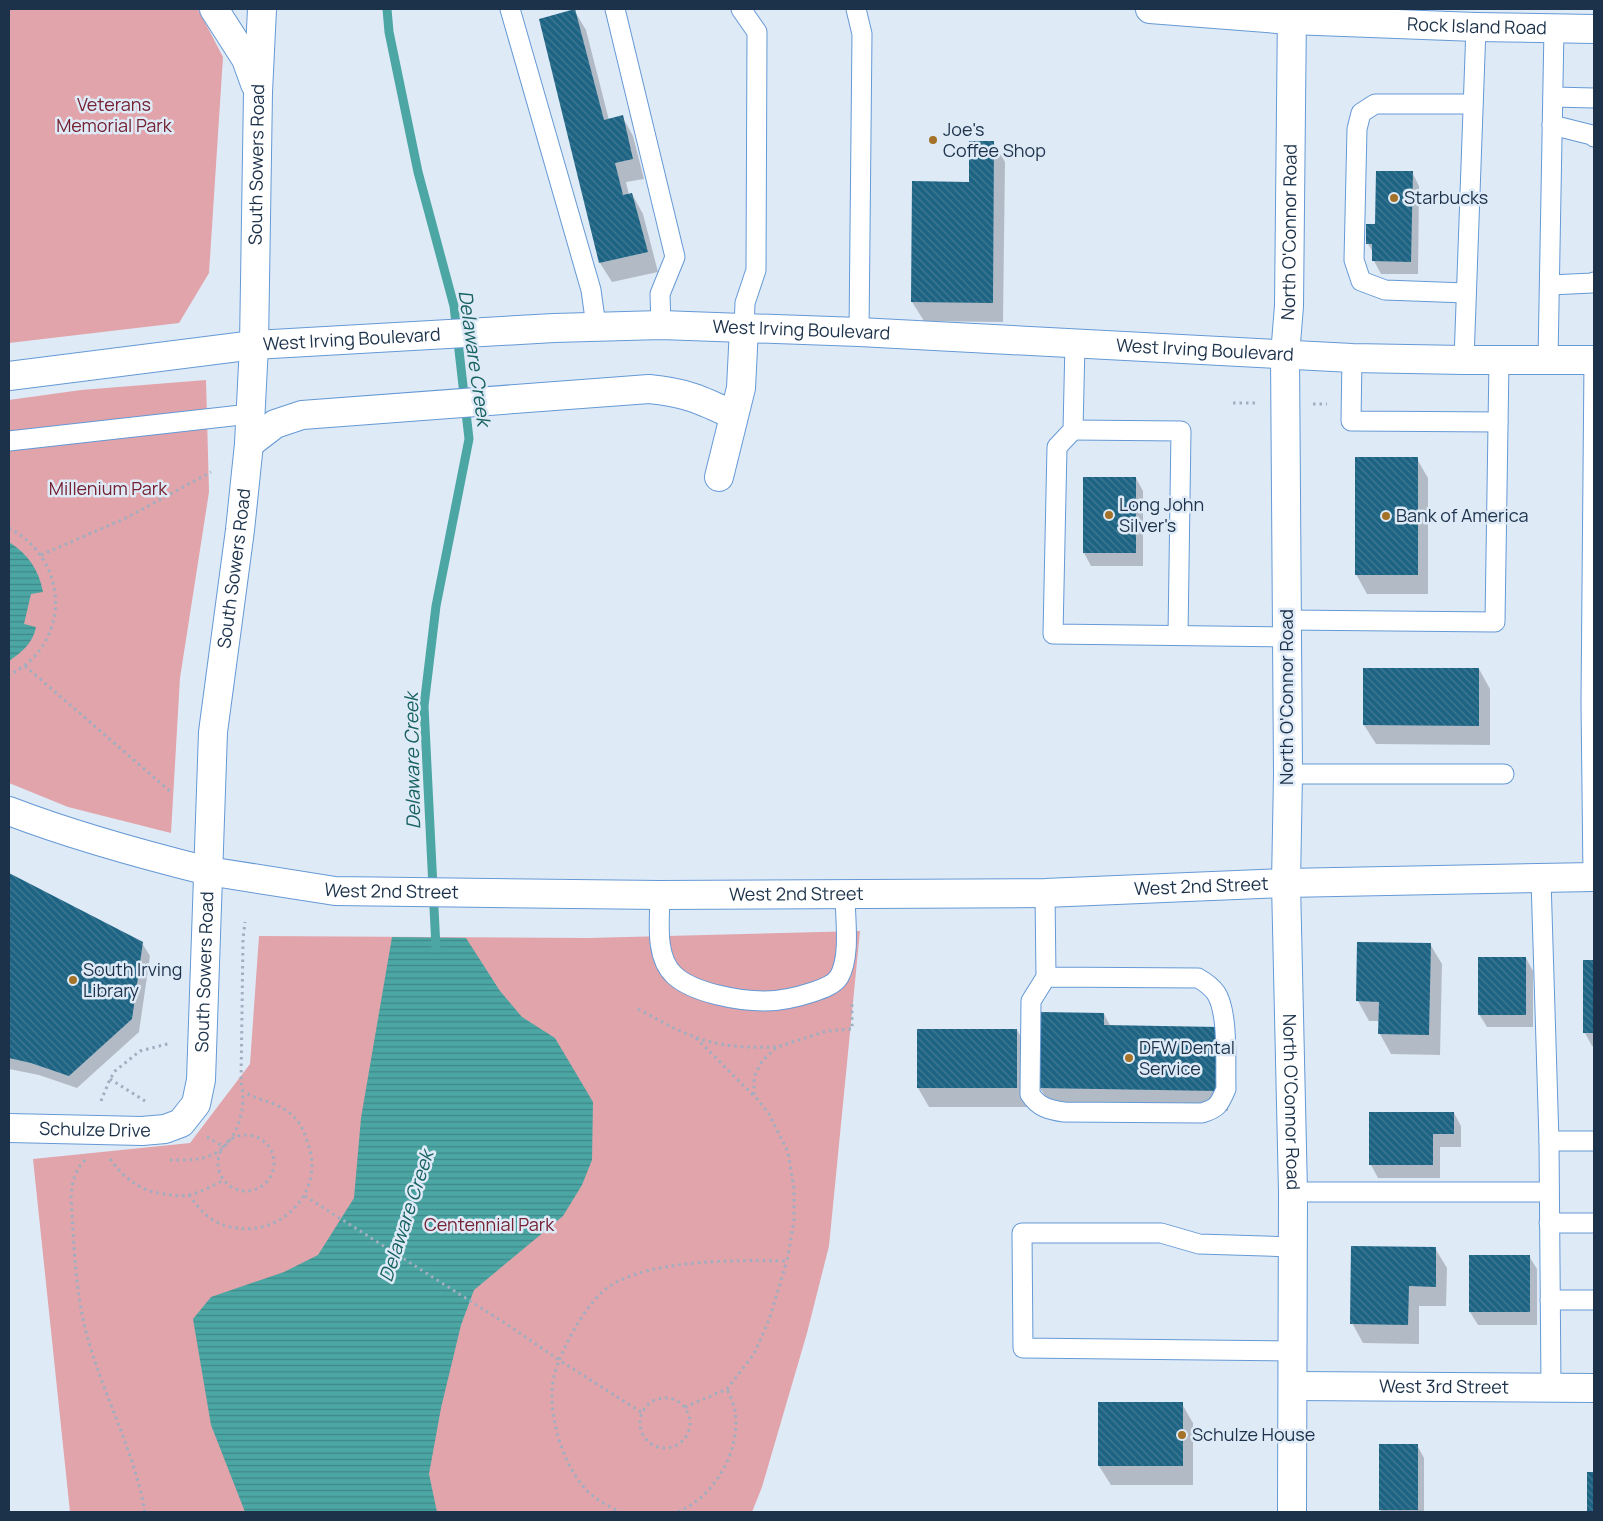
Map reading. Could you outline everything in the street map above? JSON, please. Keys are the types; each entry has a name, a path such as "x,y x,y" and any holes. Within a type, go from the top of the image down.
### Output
{"main road":[{"path":"214,9 246,59 258,92"},
{"name":"South Sowers Road","path":"181,1123 196,1104 201,1080 213,732 240,530 249,444 254,345 258,92 262,9"},
{"name":"Rock Island Road","path":"1150,9 1292,14 1476,27 1594,29"},
{"name":"North O'Connor Road","path":"1292,14 1289,306 1285,355 1288,774 1286,883 1293,1192 1292,1512"},
{"name":"West Irving Boulevard","path":"9,376 254,345 554,328 661,325 859,332 1352,358 1464,360 1548,358 1594,360"},
{"path":"719,477 741,388 744,328"},
{"path":"249,444 275,424 302,415 649,389 672,391 698,398 734,414"},
{"name":"West 2nd Street","path":"9,811 41,824 125,850 208,871 335,891 660,895 1045,893 1286,883 1594,877"},
{"name":"Schulze Drive","path":"9,1128 142,1131 165,1129 181,1123"},
{"name":"West 3rd Street","path":"1293,1386 1594,1388"}],"lane":[{"path":"510,9 591,290 596,326"},
{"path":"615,9 675,256 660,294 661,325"},
{"path":"740,9 757,32 756,270 744,304 744,328"},
{"path":"856,9 862,34 859,332"},
{"path":"1464,360 1476,27"},
{"path":"1548,358 1554,28"},
{"path":"1553,96 1594,98"},
{"path":"1466,293 1385,290 1361,281 1354,260 1357,129 1360,113 1375,104 1473,104"},
{"path":"1552,125 1594,137"},
{"path":"1550,285 1594,282"},
{"path":"1075,343 1073,430 1057,447 1053,634 1178,635 1287,629 1495,622 1500,360"},
{"path":"1352,358 1351,421 1498,422"},
{"path":"1594,360 1592,705 1594,877"},
{"path":"9,441 250,414"},
{"path":"1073,430 1182,431 1178,635"},
{"path":"1288,774 1504,774"},
{"path":"1541,879 1549,1141 1551,1388"},
{"path":"1045,893 1046,977 1031,1001 1030,1094 1036,1103 1049,1110 1064,1112 1202,1113 1214,1109 1222,1100 1226,1089 1224,1011 1216,992 1208,984 1198,978 1046,977"},
{"path":"660,895 661,949 674,975 693,986 729,997 765,1001 800,996 826,988 838,978 844,964 846,946 845,894"},
{"path":"1549,1141 1594,1141"},
{"path":"1293,1192 1549,1192"},
{"path":"1549,1223 1594,1223"},
{"path":"1293,1248 1199,1244 1161,1233 1022,1233 1023,1348 1293,1351"},
{"path":"1550,1300 1594,1300"}],"path":[{"path":"41,555 126,518 211,472"},
{"path":"9,528 26,539 41,555 49,570 54,586 56,609 46,641 24,666 9,675"},
{"path":"24,666 171,792"},
{"path":"189,1196 199,1209 212,1220 228,1226 252,1229 282,1219 305,1196 311,1181 313,1164 310,1148 302,1128 293,1116 280,1106 253,1098 244,1092 241,1083 243,939 245,922"},
{"path":"638,1009 696,1038 733,1046 753,1048 777,1047 827,1031 852,1029 852,1001 838,978"},
{"path":"685,1408 728,1389 754,1354 769,1320 787,1261 794,1221 794,1189 788,1152 769,1114 754,1095 696,1038"},
{"path":"101,1101 115,1071 140,1051 171,1042"},
{"path":"754,1095 754,1077 762,1061 777,1047"},
{"path":"110,1079 147,1102"},
{"path":"253,1136 269,1146 274,1164 272,1173 260,1187 241,1190 224,1180 218,1160 220,1153 229,1141 236,1137 253,1136"},
{"path":"92,1154 79,1166 72,1183 71,1196 77,1289 90,1346 132,1464 144,1512"},
{"path":"106,1155 121,1174 136,1185 151,1192 172,1196 189,1196 224,1180"},
{"path":"305,1196 641,1412"},
{"path":"620,1512 601,1501 583,1487 568,1464 557,1433 552,1406 553,1383 559,1360 576,1323 600,1293 620,1280 644,1272 678,1265 741,1260 787,1261"},
{"path":"678,1512 688,1508 708,1491 720,1474 729,1456 735,1432 735,1410 728,1389"},
{"path":"668,1397 678,1400 690,1417 689,1432 680,1443 671,1448 661,1448 652,1445 644,1439 640,1430 641,1412 657,1398 668,1397"}],"green space":[{"name":"Veterans Memorial Park","path":"9,9 198,9 223,57 209,273 179,323 9,343"},
{"name":"Millenium Park","path":"206,380 209,492 180,678 171,833 68,807 9,783 9,400 81,390"},
{"name":"Centennial Park","path":"860,931 829,1246 807,1333 762,1487 752,1512 70,1512 33,1159 190,1143 250,1064 259,936 588,938"}],"water":[{"path":"9,542 32,563 39,577 43,592 31,594 24,624 36,627 35,633 22,651 9,661"},
{"path":"392,937 466,938 500,991 522,1017 555,1038 593,1102 592,1160 582,1185 563,1216 474,1290 461,1325 441,1408 429,1474 437,1512 245,1512 211,1425 193,1319 211,1297 284,1272 318,1255 354,1198 361,1118"}],"building":[{"path":"575,9 604,120 623,115 633,159 615,163 623,195 632,193 648,252 599,263 539,19"},
{"path":"969,141 994,141 993,303 911,302 912,181 969,182"},
{"name":"Starbucks","path":"1376,171 1413,171 1411,262 1372,261 1372,244 1366,244 1366,224 1375,224"},
{"name":"Bank of America","path":"1355,457 1418,457 1418,575 1355,575"},
{"name":"Long John Silver's","path":"1083,477 1136,477 1136,553 1083,553"},
{"path":"1363,668 1479,668 1479,726 1363,725"},
{"name":"South Irving Library","path":"9,873 143,942 132,1019 69,1076 31,1063 9,1058"},
{"path":"1357,942 1431,943 1429,1035 1378,1034 1379,1002 1356,1001"},
{"path":"1478,957 1526,957 1526,1015 1478,1015"},
{"path":"1583,960 1594,960 1594,1033 1583,1033"},
{"name":"DFW Dental Service","path":"1041,1012 1104,1013 1104,1025 1219,1027 1217,1091 1039,1088"},
{"path":"917,1029 1017,1029 1017,1088 917,1088"},
{"path":"1369,1112 1454,1112 1454,1134 1433,1134 1433,1165 1369,1165"},
{"path":"1351,1246 1436,1247 1436,1287 1409,1286 1408,1325 1350,1324"},
{"path":"1469,1255 1530,1255 1530,1312 1469,1312"},
{"path":"1098,1402 1183,1402 1183,1466 1098,1466"},
{"path":"1379,1444 1418,1444 1418,1510 1379,1510"},
{"path":"1587,1472 1594,1472 1594,1512 1587,1512"}],"waterway":[{"name":"Delaware Creek","path":"387,9 389,32 418,172 454,306 469,439 436,606 424,706 436,948"}],"place":[{"name":"Joe's Coffee Shop","path":"933,140"},
{"name":"Starbucks","path":"1394,198"},
{"name":"Long John Silver's","path":"1109,515"},
{"name":"Bank of America","path":"1386,516"},
{"name":"South Irving Library","path":"73,980"},
{"name":"DFW Dental Service","path":"1129,1058"},
{"name":"Schulze House","path":"1182,1435"}]}
